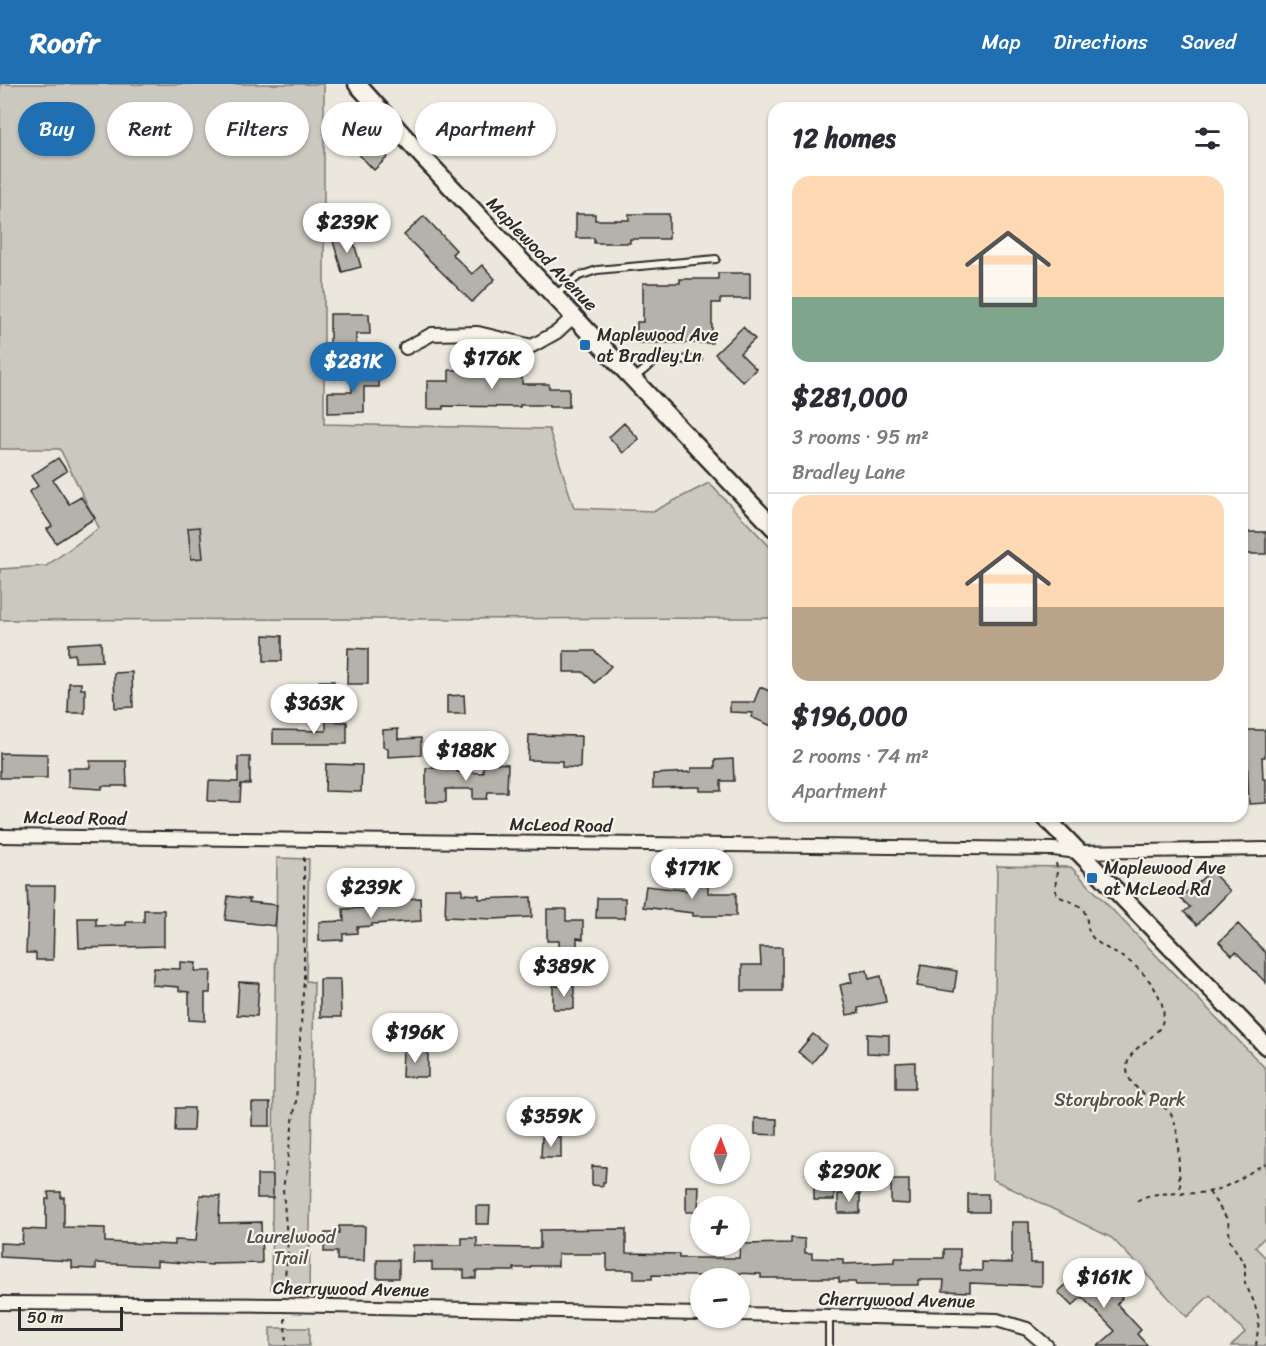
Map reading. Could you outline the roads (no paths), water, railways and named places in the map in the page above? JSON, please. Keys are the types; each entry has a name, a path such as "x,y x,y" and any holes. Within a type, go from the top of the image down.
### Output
{"street":[{"name":"Maplewood Avenue","path":"357,84 768,522"},
{"path":"406,348 432,334 478,333 532,346 557,332 574,316"},
{"path":"1050,822 1266,1046"},
{"name":"McLeod Road","path":"0,836 1053,849 1078,852 1266,849"},
{"name":"Cherrywood Avenue","path":"0,1302 282,1305 690,1314"},
{"name":"Cherrywood Avenue","path":"750,1314 997,1320 1027,1329 1047,1346"}],"lane":[{"path":"555,296 579,276 597,270 716,259"},
{"path":"634,378 658,359 698,360"},
{"path":"829,1316 829,1346"}],"place":[{"name":"Maplewood Ave at Bradley Ln","path":"585,345"},
{"name":"Maplewood Ave at McLeod Rd","path":"1092,878"}],"park label":[{"name":"Storybrook Park","path":"1120,1100"},
{"name":"Laurelwood Trail","path":"291,1247"}]}
